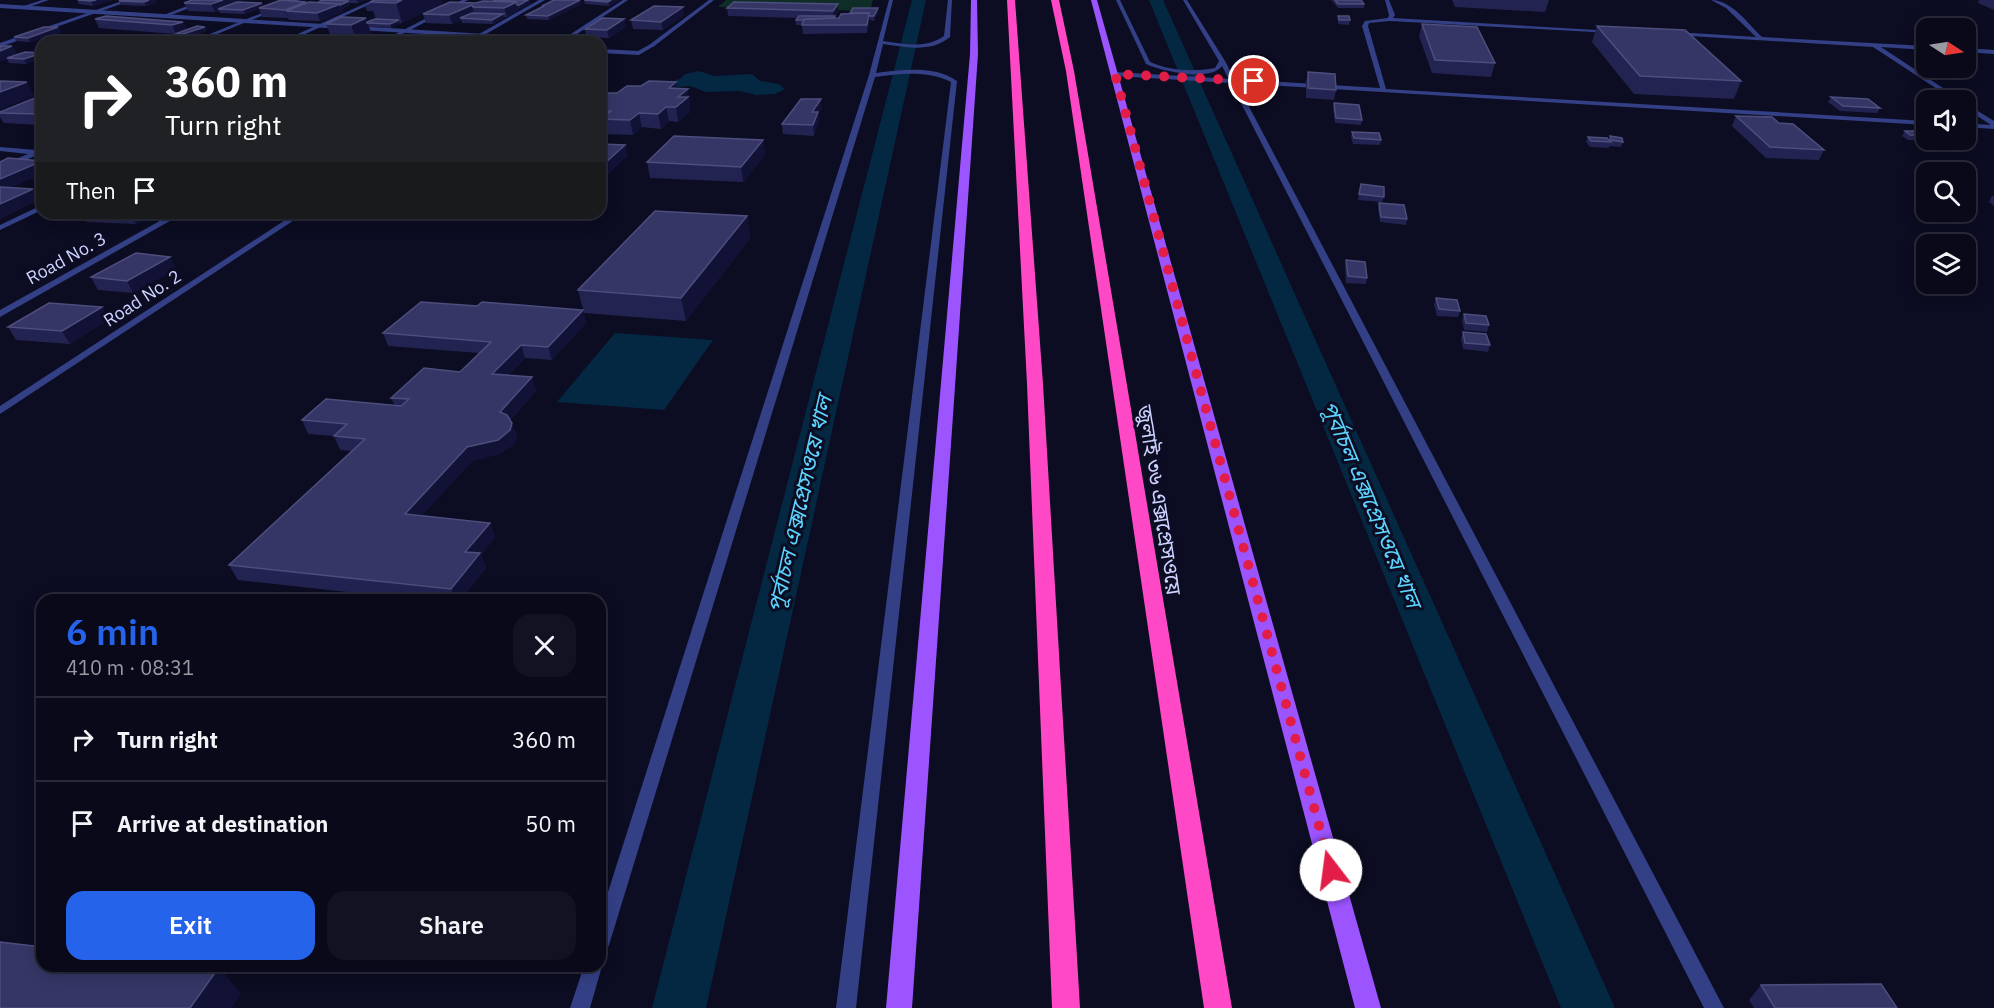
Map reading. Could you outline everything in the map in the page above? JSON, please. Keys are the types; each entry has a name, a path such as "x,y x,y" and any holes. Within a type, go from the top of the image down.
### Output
{"highway":[{"path":"1011,0 1035,384 1066,1008"},
{"name":"জুলাই ৩৬ এক্সপ্রেসওয়ে","path":"1055,0 1070,71 1218,1008"}],"main road":[{"path":"899,1008 974,54 974,0"},
{"path":"1094,0 1368,1008"}],"street":[{"path":"24,7 47,0"},
{"path":"0,45 130,0"},
{"path":"164,16 208,0"},
{"path":"208,36 298,0"},
{"path":"296,36 377,0"},
{"path":"396,36 466,0"},
{"path":"0,6 479,36 543,0"},
{"path":"570,36 626,0"},
{"path":"606,51 639,53 712,0"},
{"path":"606,926 872,75 891,0"},
{"path":"882,42 932,44 947,37 950,0"},
{"path":"1118,0 1148,63 1157,67 1200,72 1217,69 1222,61"},
{"path":"1185,0 1233,80 1714,1008"},
{"path":"1387,0 1392,15 1390,19"},
{"path":"1713,0 1728,7 1761,39"},
{"path":"0,13 363,36"},
{"path":"1383,89 1365,26 1367,22 1390,19 1617,31"},
{"path":"1665,34 1916,47"},
{"path":"620,44 651,46"},
{"path":"1874,45 1943,90"},
{"path":"1976,51 1994,52"},
{"path":"846,1008 954,81 944,75 916,71 872,75"},
{"path":"1115,74 1916,122"},
{"path":"1976,113 1994,126"},
{"path":"1976,125 1994,126"},
{"path":"0,149 36,152"},
{"path":"0,169 36,154"},
{"path":"0,163 32,165"},
{"path":"0,228 36,210"},
{"name":"Road No. 3","path":"0,314 169,219"},
{"name":"Road No. 2","path":"0,411 292,219"},
{"path":"580,1008 592,972"}],"green space":[{"path":"726,0 873,0 870,11 718,7"}],"water":[{"path":"699,71 714,76 752,74 760,81 779,84 785,89 775,94 756,95 740,91 706,92 690,86 676,87 665,83 680,79 685,74"},
{"path":"615,333 713,340 664,410 557,402"}],"building":[{"path":"149,0 144,2 119,1"},
{"path":"192,0 223,0 211,4 184,3"},
{"path":"281,0 306,2 285,10 259,8"},
{"path":"322,0 349,1 340,5 317,3"},
{"path":"402,0 396,3 370,2"},
{"path":"528,0 517,5 517,2 493,1"},
{"path":"554,0 580,0 548,16 526,15 544,6 542,6"},
{"path":"584,0 611,0 608,2"},
{"path":"1335,0 1361,0 1364,4 1338,4"},
{"path":"237,2 262,3 243,10 218,9"},
{"path":"309,2 340,4 317,13 286,11"},
{"path":"450,2 517,2 504,8 473,7 472,5 449,15 423,14"},
{"path":"734,2 838,4 833,11 727,8"},
{"path":"654,6 683,7 661,22 631,20"},
{"path":"853,8 878,8 874,16 869,16 869,13 850,13"},
{"path":"472,13 503,14 492,20 460,18"},
{"path":"869,13 867,25 802,25 804,19 839,18 841,14"},
{"path":"106,16 183,22 172,25 95,19"},
{"path":"799,16 835,16 834,18 796,20"},
{"path":"1338,16 1349,16 1350,20 1339,20"},
{"path":"341,17 366,18 351,25 326,24"},
{"path":"602,18 624,19 607,30 585,29"},
{"path":"375,19 399,20 390,24 367,23"},
{"path":"1422,24 1477,27 1495,63 1435,60"},
{"path":"197,26 205,27 183,34 175,34"},
{"path":"1597,26 1685,30 1741,81 1640,76"},
{"path":"44,27 58,27 28,38 14,37"},
{"path":"0,46 12,46 0,51"},
{"path":"25,52 36,53 36,55 24,59 7,58"},
{"path":"1308,72 1335,74 1336,90 1308,88"},
{"path":"0,81 27,82 0,92"},
{"path":"649,81 676,82 669,88 688,89 678,97 688,97 676,107 666,107 658,114 639,113 630,120 606,119 606,115 611,111 606,111 606,94 617,93 627,86 641,86"},
{"path":"36,97 36,114 0,112"},
{"path":"1831,97 1868,99 1880,108 1843,106"},
{"path":"801,99 821,99 812,112 818,112 813,125 782,124"},
{"path":"1334,103 1359,105 1362,120 1336,118"},
{"path":"1736,116 1772,117 1779,123 1793,124 1824,150 1770,147"},
{"path":"1905,131 1916,131 1916,135 1910,135"},
{"path":"1352,132 1379,133 1381,140 1354,138"},
{"path":"674,136 763,140 741,167 647,162"},
{"path":"1610,136 1622,138 1623,142 1611,140"},
{"path":"1588,137 1607,138 1611,142 1591,141"},
{"path":"606,144 625,145 606,162"},
{"path":"8,158 36,160 36,164 0,179 0,162"},
{"path":"1361,184 1384,187 1384,197 1359,194"},
{"path":"0,187 33,189 0,204"},
{"path":"1379,203 1404,205 1407,219 1381,217"},
{"path":"655,211 747,216 681,298 578,290"},
{"path":"136,253 170,257 127,281 91,277"},
{"path":"1346,260 1365,262 1367,278 1348,276"},
{"path":"1436,298 1457,300 1460,311 1439,309"},
{"path":"421,302 477,306 482,302 583,310 548,347 521,345 492,374 532,377 500,412 507,415 512,423 510,430 498,440 467,447 405,514 490,523 465,552 480,553 451,589 229,565 365,439 334,436 347,424 302,420 326,399 401,406 409,399 391,398 424,368 460,372 491,342 383,333"},
{"path":"49,303 102,307 62,331 8,327"},
{"path":"1464,314 1486,316 1489,325 1466,323"},
{"path":"1463,332 1486,334 1490,345 1465,343"},
{"path":"0,942 36,946 36,972 215,972 190,1008 0,1008"},
{"path":"1881,984 1897,1008 1775,1008 1761,985"}],"waterway":[{"name":"পূর্বাচল এক্সপ্রেসওয়ে খাল","path":"679,1008 919,0"},
{"name":"পূর্বাচল এক্সপ্রেসওয়ে খাল","path":"1156,0 1588,1008"}],"route":[{"path":"1254,81 1115,74 1331,870"}]}
